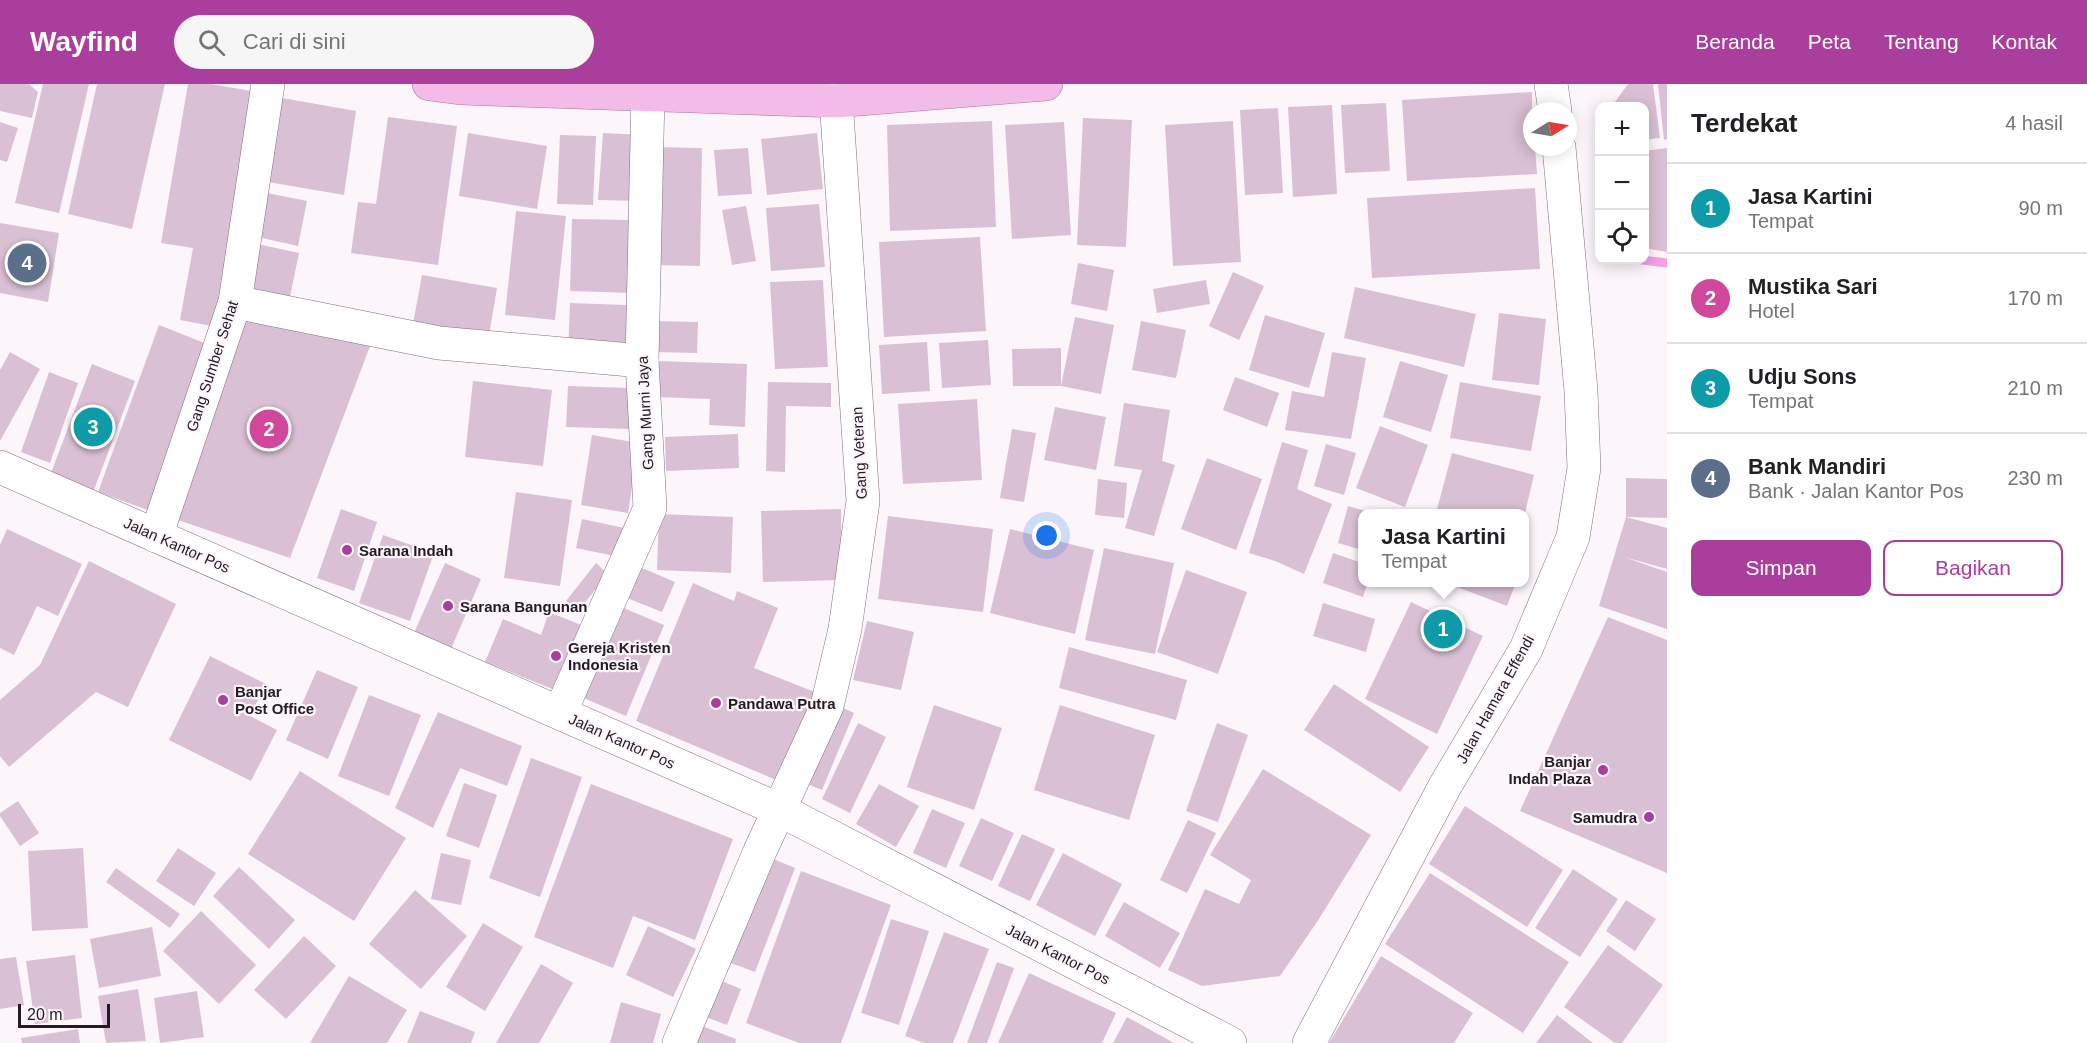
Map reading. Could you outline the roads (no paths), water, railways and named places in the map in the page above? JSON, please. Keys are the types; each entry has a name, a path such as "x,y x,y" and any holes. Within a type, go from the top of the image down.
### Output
{"highway":[{"path":"429,84 460,88 648,94 835,92 1046,84"}],"street":[{"name":"Gang Sumber Sehat","path":"156,536 235,302 268,84"},
{"path":"1551,84 1554,102"},
{"name":"Gang Veteran","path":"679,1043 760,851 826,706 846,629 863,501 835,92"},
{"name":"Gang Murni Jaya","path":"560,714 650,508 642,361 648,94"},
{"name":"Jalan Hamara Effendi","path":"1309,1043 1445,786 1526,649 1573,537 1584,468 1581,391 1560,156"},
{"path":"235,302 439,343 642,361"},
{"name":"Jalan Kantor Pos","path":"0,467 780,810 1230,1043"}],"waterway":[{"path":"1649,261 1667,263"}],"place":[{"name":"Bank Mandiri","path":"27,263"},
{"name":"Udju Sons","path":"93,427"},
{"name":"Mustika Sari","path":"269,429"},
{"name":"Sarana Indah","path":"347,550"},
{"name":"Sarana Bangunan","path":"448,606"},
{"name":"Jasa Kartini","path":"1443,629"},
{"name":"Gereja Kristen Indonesia","path":"556,656"},
{"name":"Banjar Post Office","path":"223,700"},
{"name":"Pandawa Putra","path":"716,703"},
{"name":"Banjar Indah Plaza","path":"1603,770"},
{"name":"Samudra","path":"1649,817"}]}
